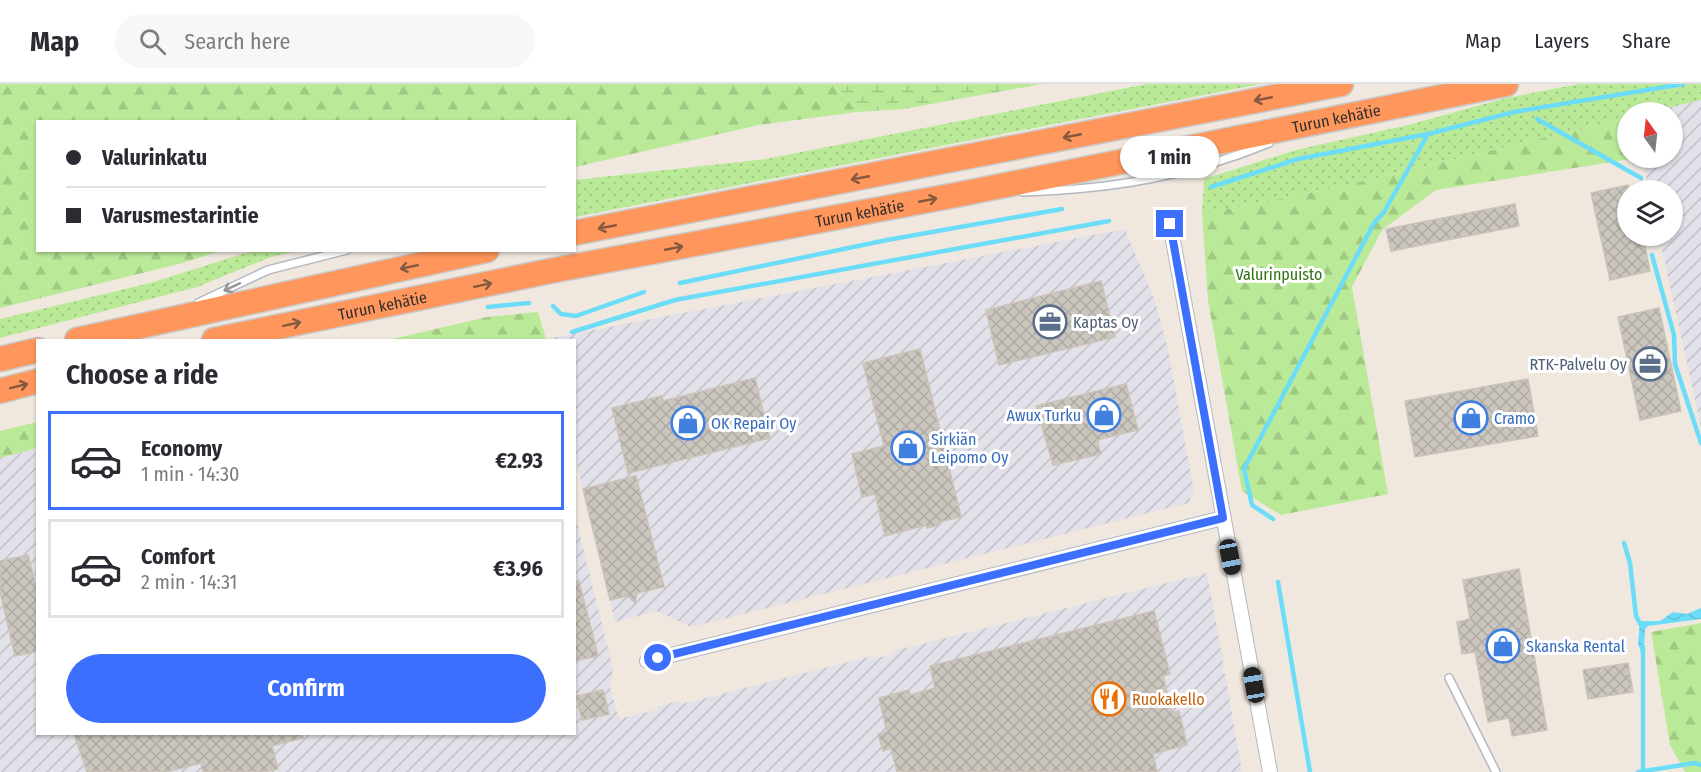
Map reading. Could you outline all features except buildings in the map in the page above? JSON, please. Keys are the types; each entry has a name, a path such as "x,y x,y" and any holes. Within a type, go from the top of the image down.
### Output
{"highway":[{"name":"Turun kehätie","path":"576,233 1341,84"},
{"name":"Turun kehätie","path":"219,339 555,270 961,194 1506,84"},
{"name":"Turun kehätie","path":"80,339 478,252"},
{"path":"0,359 36,350"},
{"path":"0,391 36,382"}],"street":[{"path":"1170,224 1270,772"},
{"path":"647,661 1223,518"}],"lane":[{"path":"162,320 268,270 339,252"},
{"path":"1449,678 1496,772"}],"shaded area":[{"path":"1701,100 1701,427 1661,246 1683,246 1683,180 1647,180 1644,168 1683,168 1683,104"},
{"path":"1125,229 1155,301 1168,349 1194,491 1188,503 691,627 657,611 615,622 576,460 576,339 546,339"},
{"path":"36,448 36,735 576,735 576,519 613,669 610,686 619,719 657,710 657,707 680,700 682,704 872,656 873,659 894,654 894,651 1207,573 1224,667 1221,670 1225,674 1242,772 0,772 0,458"}],"green space":[{"path":"0,84 834,84 857,112 759,125 576,167 576,120 36,120 36,252 217,252 183,263 0,308"},
{"path":"834,84 1042,84 904,109 857,112"},
{"path":"1147,84 1261,84 576,217 576,180 766,159"},
{"path":"1579,84 1701,84 1701,100 1683,104 1683,102 1617,102 1617,120 1334,188 1202,214 1204,179 1296,150 1412,124 1506,98"},
{"name":"Valurinpuisto","path":"1617,120 1617,161 1436,190 1382,230 1352,287 1388,494 1281,515 1242,491 1208,300 1202,214 1334,188"},
{"path":"249,252 293,252 271,257 197,287 0,338 0,319 150,283"},
{"path":"538,312 546,339 392,339 487,317"},
{"path":"36,422 36,448 0,458 0,431"},
{"path":"1701,623 1701,772 1685,772 1670,745 1651,632"}],"water":[{"path":"1701,608 1701,619 1648,626 1645,629 1644,651 1641,653 1638,643 1640,621 1660,621 1673,612 1687,614"}],"waterway":[{"path":"1428,134 1514,112 1683,84"},
{"path":"1537,119 1641,178"},
{"path":"1211,187 1298,159 1428,134 1384,212 1374,223 1244,469 1252,505 1273,519"},
{"path":"680,283 887,240 1062,209"},
{"path":"572,332 675,300 1109,221"},
{"path":"1652,255 1674,335 1675,364 1701,443"},
{"path":"553,306 561,314 576,316 644,292"},
{"path":"488,307 529,303"},
{"path":"1624,543 1630,563 1636,616 1642,627"},
{"path":"1278,582 1310,772"},
{"path":"1643,647 1643,771"},
{"path":"1638,772 1695,763 1701,765"}],"place":[{"name":"Kaptas Oy","path":"1050,322"},
{"name":"RTK-Palvelu Oy","path":"1650,364"},
{"name":"Awux Turku","path":"1104,415"},
{"name":"Cramo","path":"1471,418"},
{"name":"OK Repair Oy","path":"688,423"},
{"name":"Sirkiän Leipomo Oy","path":"908,448"},
{"name":"Skanska Rental","path":"1503,646"},
{"name":"Ruokakello","path":"1109,699"}],"route":[{"path":"658,658 1223,518 1170,224"}]}
